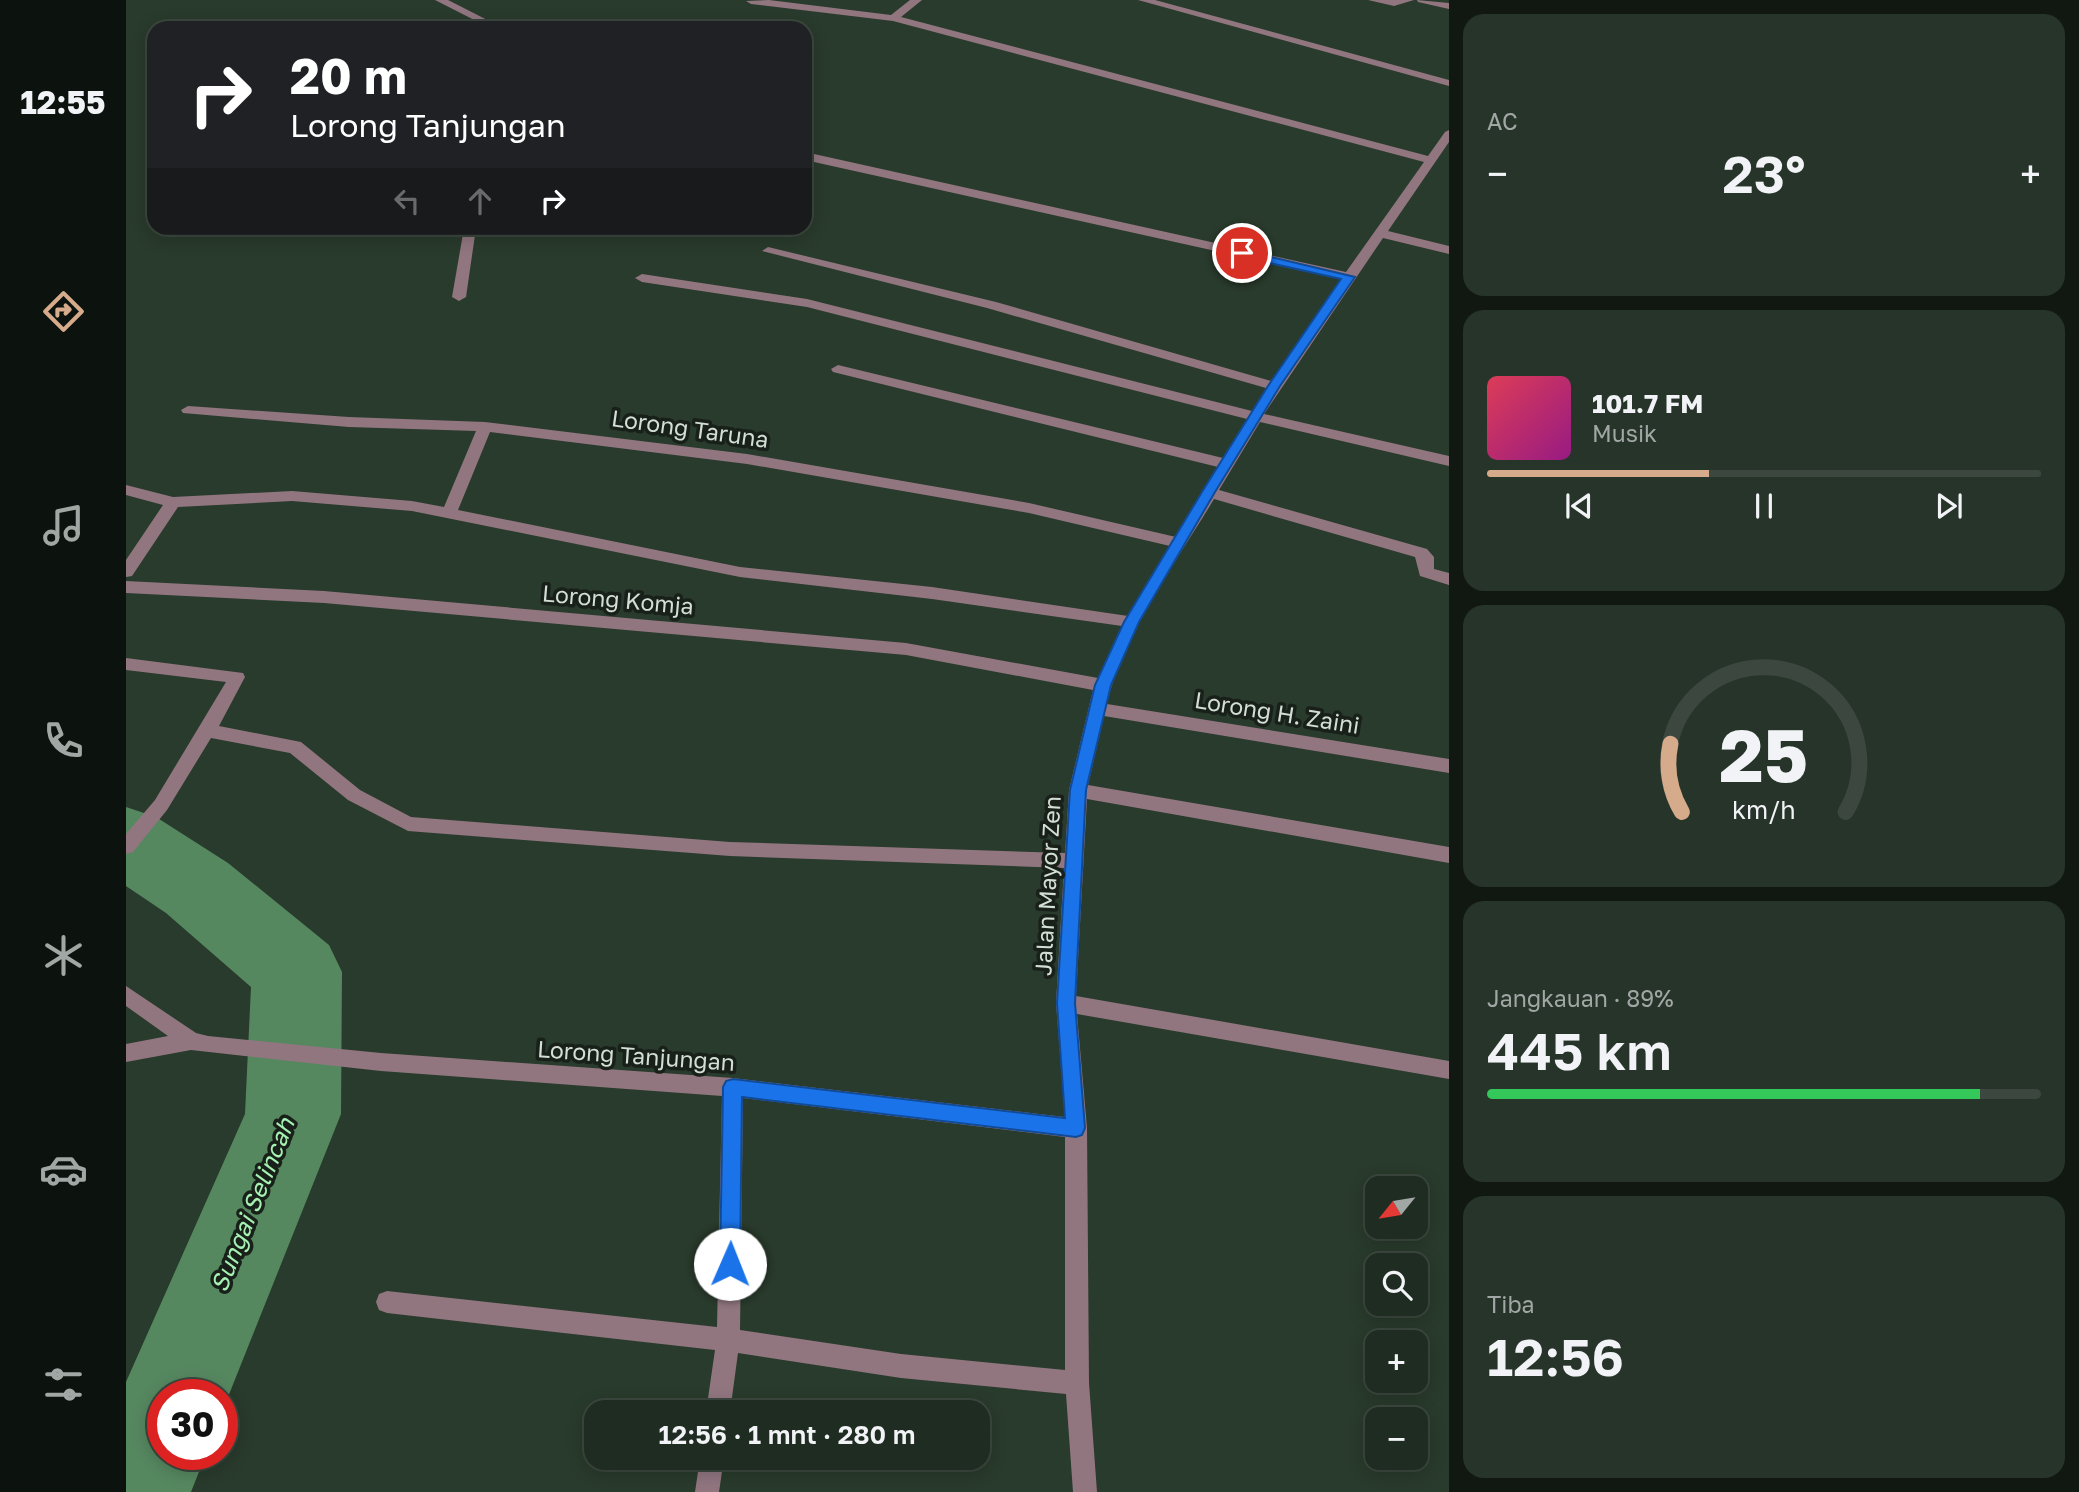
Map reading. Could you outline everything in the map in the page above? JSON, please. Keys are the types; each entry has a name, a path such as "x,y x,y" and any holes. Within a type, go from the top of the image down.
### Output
{"street":[{"path":"440,0 484,21"},
{"path":"893,18 917,0"},
{"path":"1143,0 1449,83"},
{"path":"1373,0 1394,3 1409,0"},
{"path":"1422,0 1449,6"},
{"path":"751,1 893,18 1431,160"},
{"name":"Jalan Mayor Zen","path":"1085,1492 1077,1383 1076,1128 1066,1003 1078,790 1103,685 1132,622 1208,492 1258,417 1274,386 1449,134"},
{"path":"812,158 1349,277"},
{"path":"1380,233 1449,250"},
{"path":"458,297 469,235"},
{"path":"768,251 991,305 1274,386"},
{"path":"642,278 807,303 1258,417 1449,461"},
{"path":"838,369 1227,464"},
{"name":"Lorong Taruna","path":"188,410 349,422 485,426 747,460 1029,508 1180,543"},
{"path":"449,513 485,426"},
{"path":"126,490 173,502 292,495 412,506 740,572 932,593 1132,622"},
{"path":"1208,492 1421,553 1426,557 1426,572 1449,579"},
{"path":"126,572 173,502"},
{"name":"Lorong Komja","path":"126,587 324,597 906,649 1103,685"},
{"path":"126,664 236,675 237,678 229,697 161,805 126,847"},
{"name":"Lorong H. Zaini","path":"1098,709 1449,766"},
{"path":"208,731 296,747 354,795 408,824 730,849 1075,861"},
{"path":"1078,790 1449,855"},
{"path":"126,995 200,1043"},
{"path":"1066,1003 1449,1070"},
{"path":"126,1053 200,1043"},
{"name":"Lorong Tanjungan","path":"200,1043 381,1062 733,1087 1076,1128"},
{"path":"720,1400 728,1340 733,1087"},
{"path":"387,1302 728,1340 901,1366 1077,1383"},
{"path":"707,1492 710,1470"}],"waterway":[{"name":"Sungai Selincah","path":"126,841 197,888 297,972 293,1114 182,1379"},
{"name":"Sungai Selincah","path":"134,1492 147,1461"}],"route":[{"path":"730,1264 733,1087 1076,1128 1066,1003 1078,790 1103,685 1132,622 1208,492 1261,412 1274,386 1349,277 1242,253"}]}
